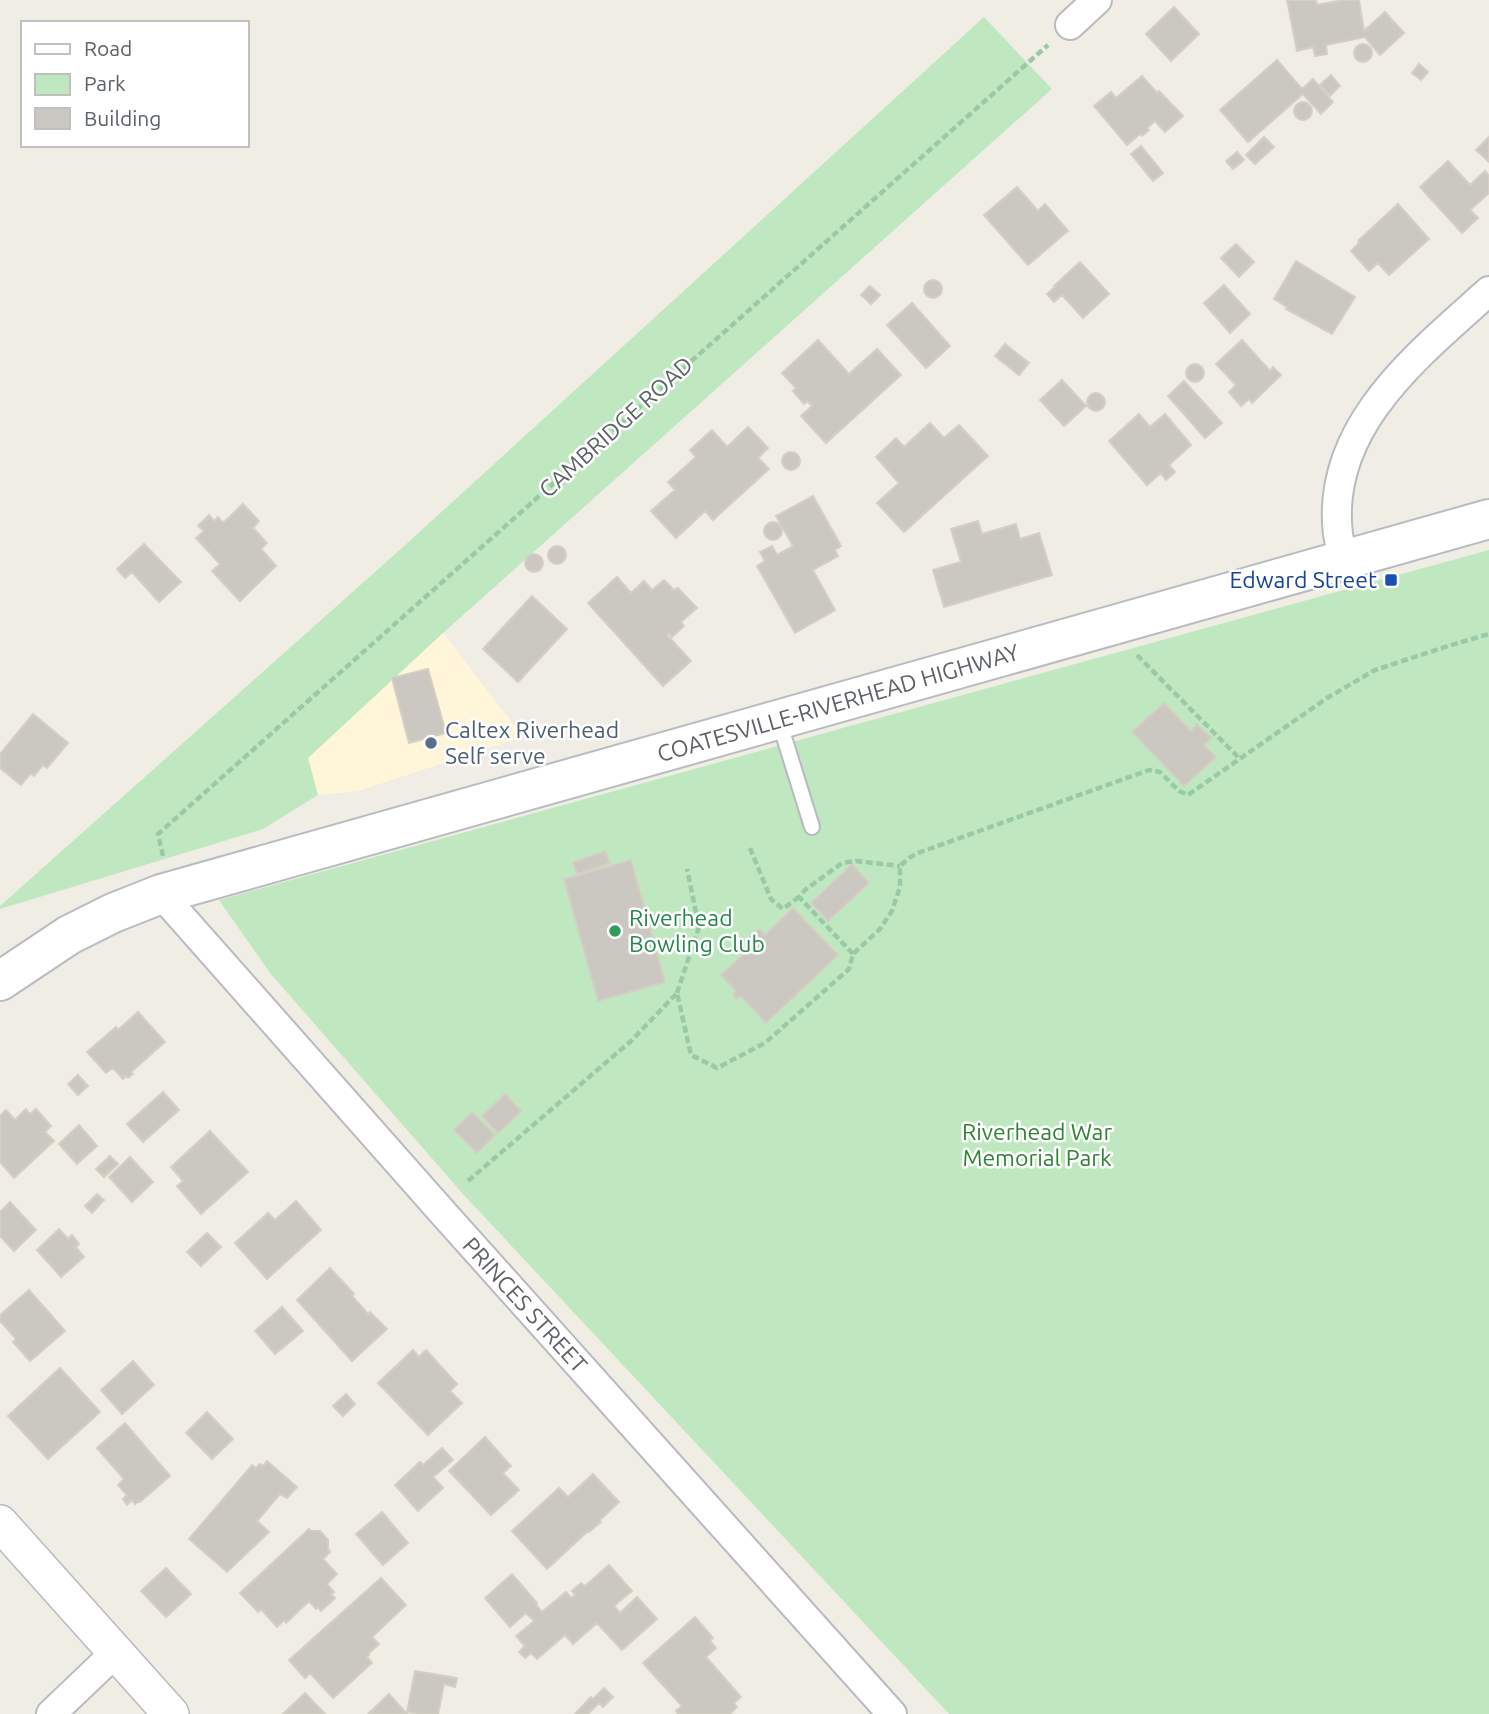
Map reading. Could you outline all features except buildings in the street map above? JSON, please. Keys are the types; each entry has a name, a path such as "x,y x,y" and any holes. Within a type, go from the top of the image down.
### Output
{"main road":[{"name":"COATESVILLE-RIVERHEAD HIGHWAY","path":"0,981 69,935 113,913 163,879 779,720 1489,519"}],"street":[{"path":"1070,26 1097,0"},
{"path":"1345,560 1338,537 1336,504 1353,442 1370,411 1421,352 1489,291"},
{"name":"PRINCES STREET","path":"163,879 444,1214 892,1714"},
{"path":"0,1523 171,1714"},
{"path":"51,1714 115,1653"}],"lane":[{"path":"779,720 812,827"}],"path":[{"name":"CAMBRIDGE ROAD","path":"163,879 158,834 1070,26"},
{"path":"750,848 771,899 783,909 842,863 856,861 900,866 918,853 1149,770 1160,772 1179,791 1188,795 1327,698 1375,670 1489,634"},
{"path":"1133,651 1240,759"},
{"path":"677,993 691,1055 717,1068 765,1043 849,969 853,954 880,929 892,911 900,887 900,866"},
{"path":"468,1181 631,1041 677,993 699,927 687,869"},
{"path":"799,897 853,954"}],"shaded area":[{"path":"443,633 523,737 358,791 318,795 308,758"}],"green space":[{"path":"984,17 1052,89 443,633 308,758 318,795 263,829 0,909 0,906 403,547"},
{"name":"Riverhead War Memorial Park","path":"1489,550 1489,1714 949,1714 463,1194 270,973 219,900"}],"place":[{"name":"Edward Street","path":"1391,580"},
{"name":"Caltex Riverhead Self serve","path":"431,743"},
{"name":"Riverhead Bowling Club","path":"615,931"}]}
